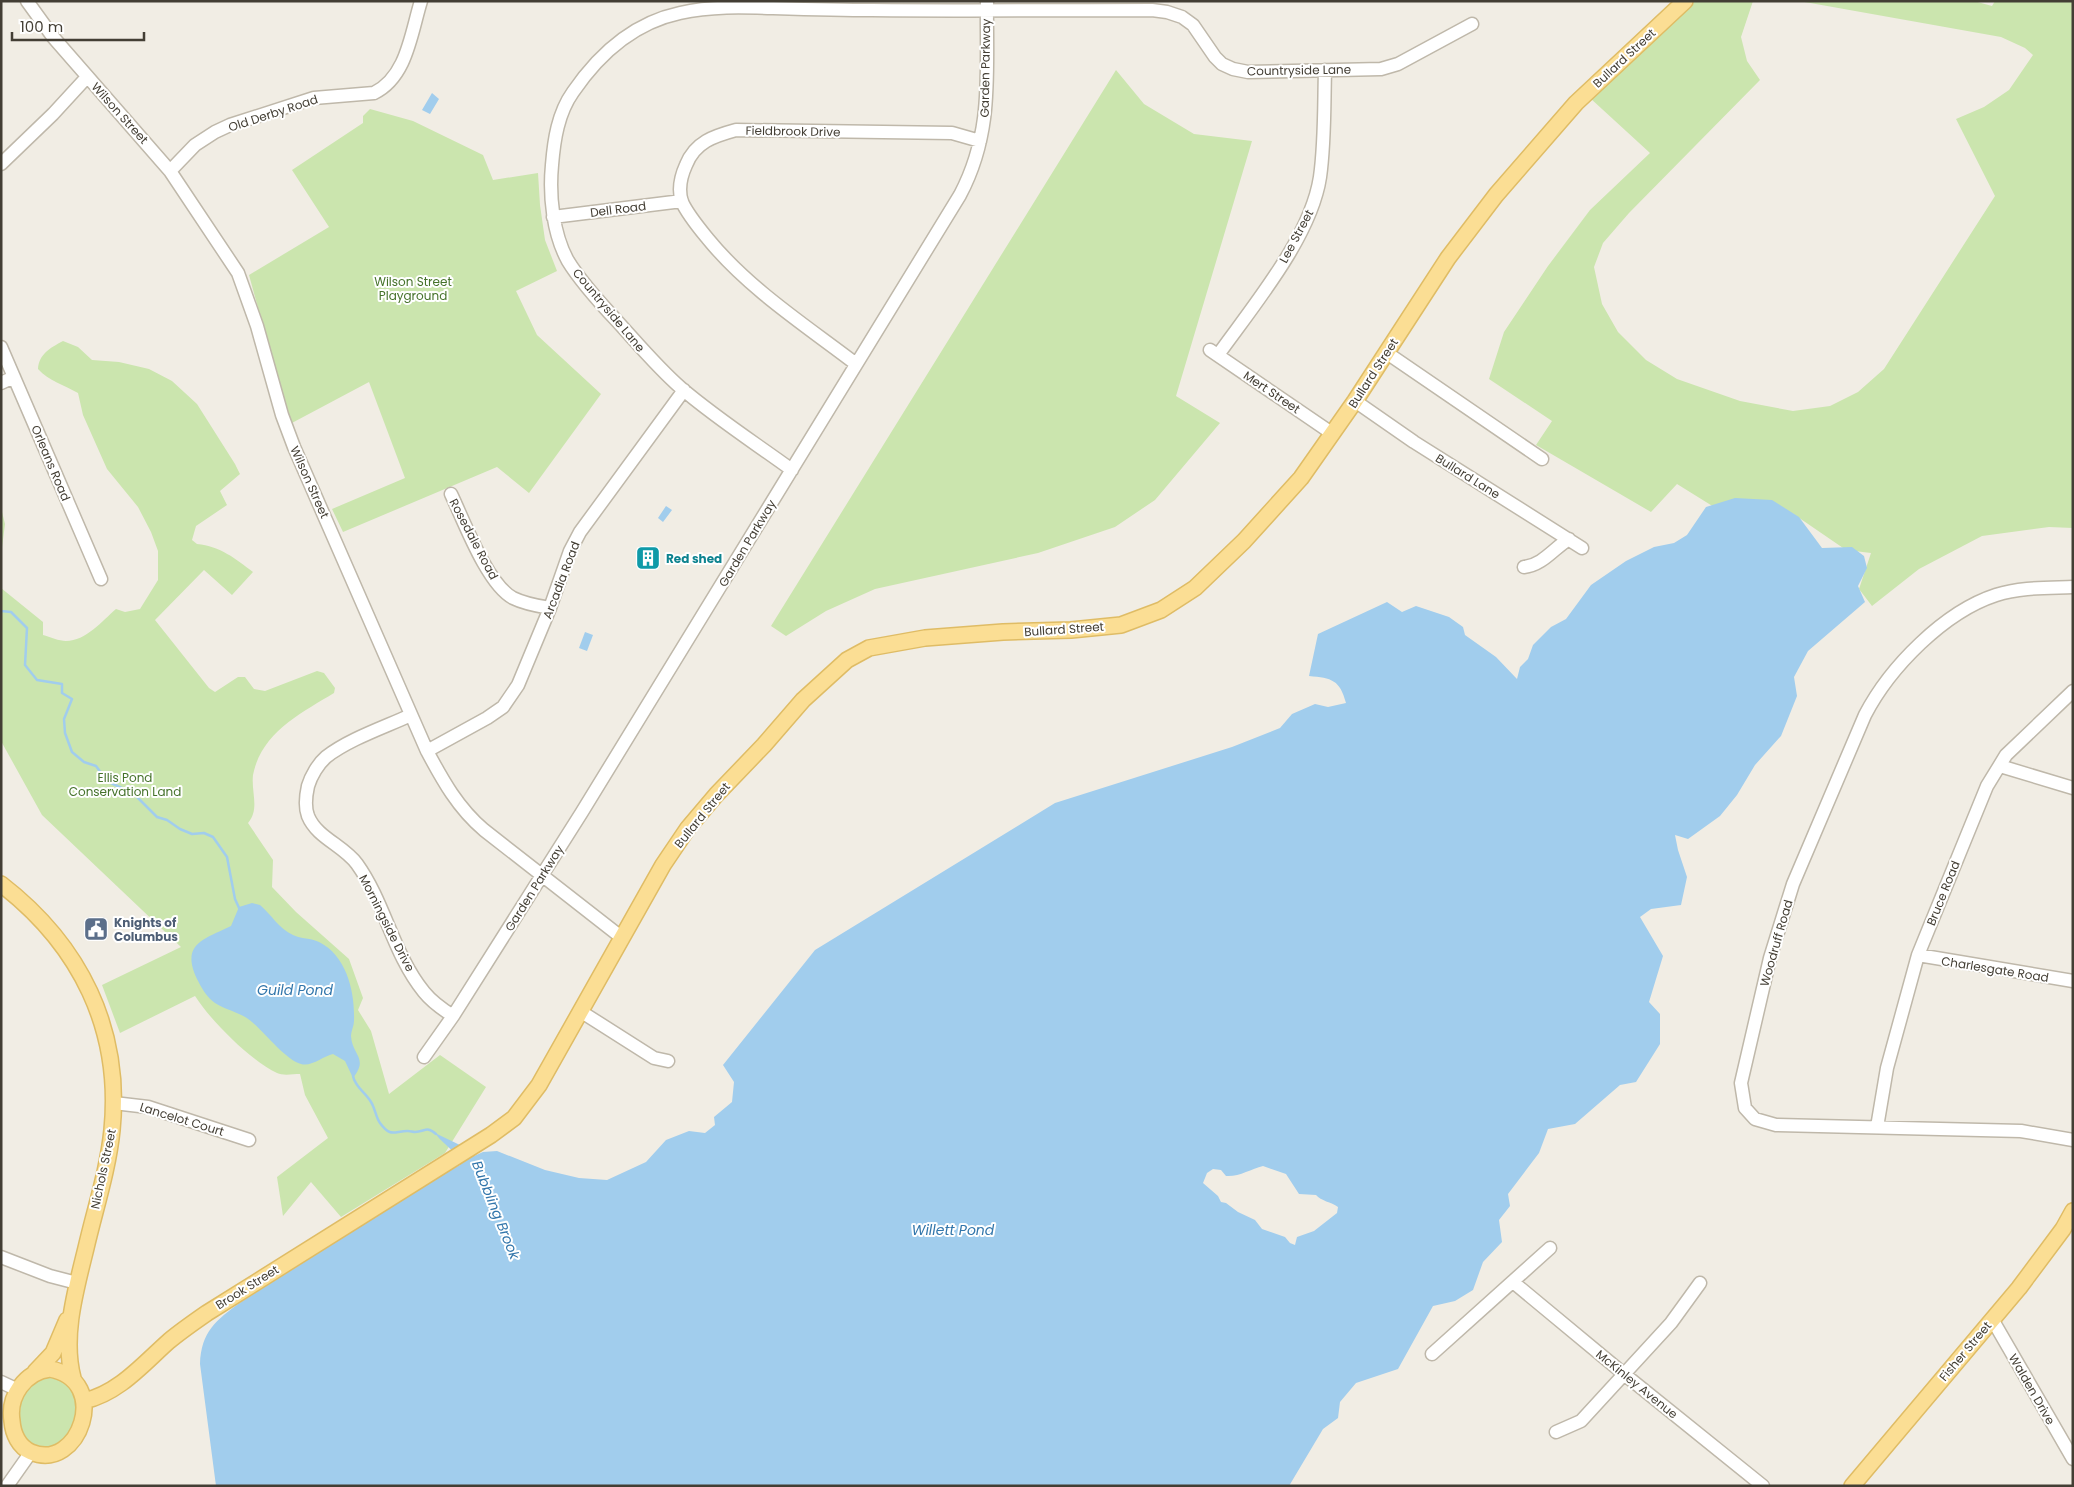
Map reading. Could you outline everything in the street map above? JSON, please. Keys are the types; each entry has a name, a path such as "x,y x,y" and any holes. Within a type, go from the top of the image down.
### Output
{"main road":[{"name":"Bullard Street","path":"418,1181 503,1126 523,1107 539,1085 621,936 663,865 688,828 716,795 764,746 803,700 847,660 868,648 905,640 1003,632 1071,630 1121,625 1156,612 1195,588 1244,541 1301,478 1333,434 1448,258 1496,195 1576,103 1685,1"},
{"name":"Nichols Street","path":"1,884 25,903 49,927 71,956 90,990 107,1041 112,1072 114,1103 109,1152 72,1310 69,1353 73,1378"},
{"name":"Brook Street","path":"84,1401 101,1396 121,1384 175,1336 206,1313 418,1181"},
{"name":"Fisher Street","path":"1852,1486 2019,1288 2063,1229 2073,1211"},
{"name":"Nichols Street","path":"34,1373 53,1353 72,1310"},
{"path":"50,1369 66,1373 73,1378 82,1392 84,1401 83,1418 70,1443 58,1453 44,1456 31,1452 20,1444 13,1429 11,1412 18,1390 34,1373 50,1369"}],"street":[{"name":"Wilson Street","path":"27,1 41,22 87,77 170,171 238,273 257,326 282,415 294,447 427,751 454,799 473,821 621,936"},
{"name":"Old Derby Road","path":"170,171 195,145 230,125 314,98 374,92 383,88 392,81 399,71 421,1"},
{"name":"Countryside Lane","path":"792,470 684,390 661,370 605,308 568,262 553,217 551,175 553,145 560,119 570,97 582,79 607,51 642,26 680,13 719,7 875,10 987,5 1168,12 1182,17 1193,25 1222,64 1233,69 1248,72 1381,69 1398,64 1472,24"},
{"name":"Garden Parkway","path":"424,1057 453,1016 582,812 960,195 969,178 980,141 986,103 987,5"},
{"name":"Lee Street","path":"1214,353 1285,259 1310,211 1320,178 1325,70"},
{"path":"1,164 53,114 87,77"},
{"name":"Fieldbrook Drive","path":"682,201 680,188 682,175 696,148 708,139 736,130 952,133 980,141"},
{"path":"682,201 697,226 735,269 762,293 856,364"},
{"name":"Dell Road","path":"553,217 682,201"},
{"name":"Orleans Road","path":"1,348 101,579"},
{"name":"Mert Street","path":"1214,353 1333,434"},
{"path":"1387,353 1542,458"},
{"path":"1,383 14,377"},
{"name":"Arcadia Road","path":"427,751 487,718 503,707 518,685 550,608 570,551 580,532 684,390"},
{"name":"Bullard Lane","path":"1355,401 1414,442 1582,548"},
{"name":"Rosedale Road","path":"451,494 488,569 502,590 513,598 550,608"},
{"path":"1524,567 1532,566 1549,556 1557,546 1569,539"},
{"name":"Woodruff Road","path":"2073,587 2040,588 1996,595 1946,622 1920,644 1875,696 1865,714 1793,884 1770,958 1741,1083 1745,1108 1756,1119 1776,1125 2022,1131 2073,1140"},
{"name":"Bruce Road","path":"1877,1128 1887,1068 1918,955 1987,786 2006,755 2073,691"},
{"name":"Morningside Drive","path":"411,715 325,758 317,767 308,786 307,815 314,828 345,851 356,862 404,959 423,991 434,1004 453,1016"},
{"path":"2000,766 2073,788"},
{"name":"Charlesgate Road","path":"1918,955 2073,981"},
{"path":"580,1011 654,1058 668,1061"},
{"name":"Lancelot Court","path":"114,1103 148,1108 249,1140"},
{"path":"1432,1354 1550,1248"},
{"path":"1,1257 50,1276 77,1283"},
{"name":"McKinley Avenue","path":"1513,1282 1763,1486"},
{"path":"1556,1432 1581,1421 1671,1323 1700,1283"},
{"name":"Walden Drive","path":"1992,1319 2073,1459"},
{"path":"1,1382 18,1390"},
{"path":"7,1486 31,1452"}],"green space":[{"path":"1695,1 1753,1 1741,37 1747,61 1760,80 1629,213 1603,243 1594,267 1602,304 1618,332 1646,360 1677,379 1740,401 1793,411 1830,406 1858,392 1884,369 1995,196 1956,119 1984,107 2009,90 2033,55 2025,48 2001,37 1799,1 1974,1 1992,6 1995,1 2073,1 2073,528 2049,527 1982,536 1919,569 1872,606 1859,589 1871,553 1846,550 1792,513 1714,507 1677,484 1651,512 1536,445 1552,421 1489,379 1504,332 1548,266 1590,210 1650,153 1590,98"},
{"path":"1116,70 1144,104 1194,134 1252,141 1176,396 1220,423 1155,500 1115,527 1038,553 875,589 826,611 786,636 771,626"},
{"name":"Wilson Street Playground","path":"370,109 413,121 483,155 493,180 538,173 545,240 557,271 516,291 537,335 601,394 529,493 497,467 343,532 332,509 405,478 369,382 290,424 249,275 329,227 292,170 363,123 363,116"},
{"name":"Ellis Pond Conservation Land","path":"63,341 78,347 92,360 119,362 149,369 172,381 197,404 235,464 240,474 220,491 227,505 196,526 192,540 197,544 213,547 227,554 253,572 232,595 204,570 155,620 209,688 215,692 238,677 245,677 254,689 265,691 317,671 324,673 335,688 334,693 296,717 273,736 257,760 253,775 254,812 248,823 273,860 272,887 296,912 349,959 363,998 358,1010 371,1031 389,1094 440,1055 486,1087 445,1153 341,1217 311,1182 283,1216 277,1177 328,1138 305,1095 300,1074 279,1074 255,1059 221,1028 195,996 120,1033 102,985 181,947 42,815 1,741 1,588 43,622 43,635 66,641 80,638 87,634 116,609 125,612 140,609 158,580 158,551 151,532 138,507 107,469 83,415 78,393 52,380 38,369 43,355"},
{"path":"1,508 5,524 1,555"},
{"path":"51,1375 73,1388 77,1408 76,1422 73,1429 54,1450 28,1446 17,1428 20,1395 30,1381"}],"water":[{"path":"432,93 439,99 430,114 422,110"},
{"name":"Willett Pond","path":"1735,498 1772,500 1799,517 1822,548 1852,547 1864,556 1867,568 1858,586 1865,602 1808,651 1794,677 1797,696 1781,736 1755,765 1737,795 1720,816 1688,839 1675,835 1687,877 1681,905 1651,909 1640,917 1663,956 1649,1002 1660,1014 1660,1044 1636,1082 1620,1085 1575,1124 1548,1129 1539,1153 1508,1194 1510,1206 1499,1220 1502,1242 1483,1262 1473,1290 1455,1301 1433,1306 1398,1369 1356,1383 1340,1402 1338,1418 1323,1429 1289,1486 216,1486 200,1364 203,1343 207,1335 217,1321 241,1302 460,1165 457,1156 435,1133 462,1146 474,1156 483,1152 497,1151 545,1170 579,1178 607,1180 646,1162 666,1140 689,1131 705,1133 715,1125 714,1117 732,1102 734,1082 723,1065 815,950 1055,803 1232,747 1280,728 1292,714 1315,704 1328,707 1346,703 1341,689 1334,682 1329,679 1309,676 1318,634 1387,602 1402,612 1416,606 1449,617 1463,627 1465,635 1496,657 1517,679 1520,667 1528,659 1533,645 1551,627 1566,619 1591,585 1626,561 1654,547 1674,543 1687,535 1706,507","holes":["1263,1166 1286,1174 1299,1194 1316,1195 1338,1207 1337,1213 1314,1231 1297,1237 1295,1245 1290,1243 1285,1237 1262,1229 1255,1220 1221,1202 1218,1196 1203,1183 1207,1173 1213,1169 1221,1170 1226,1176 1231,1176"]},
{"path":"666,506 672,510 663,522 658,518"},
{"path":"585,632 593,635 587,651 579,648"},
{"name":"Guild Pond","path":"252,903 260,905 288,932 319,942 329,948 343,966 353,998 354,1021 351,1036 352,1042 360,1061 358,1071 353,1078 345,1061 333,1054 305,1065 295,1061 282,1052 248,1019 212,1001 200,985 191,957 193,950 204,939 231,926 239,907"}],"waterway":[{"name":"Bubbling Brook","path":"1,611 11,612 27,628 25,665 37,680 62,684 62,693 72,699 64,719 65,733 72,752 84,762 96,766 107,781 134,794 157,817 167,820 180,829 192,834 204,833 213,837 227,857 235,899 240,910"},
{"name":"Bubbling Brook","path":"353,1076 356,1083 371,1102 379,1121 387,1131 393,1133 428,1130 436,1134"}],"place":[{"name":"Red shed","path":"648,558"},
{"name":"Knights of Columbus","path":"96,929"}]}
